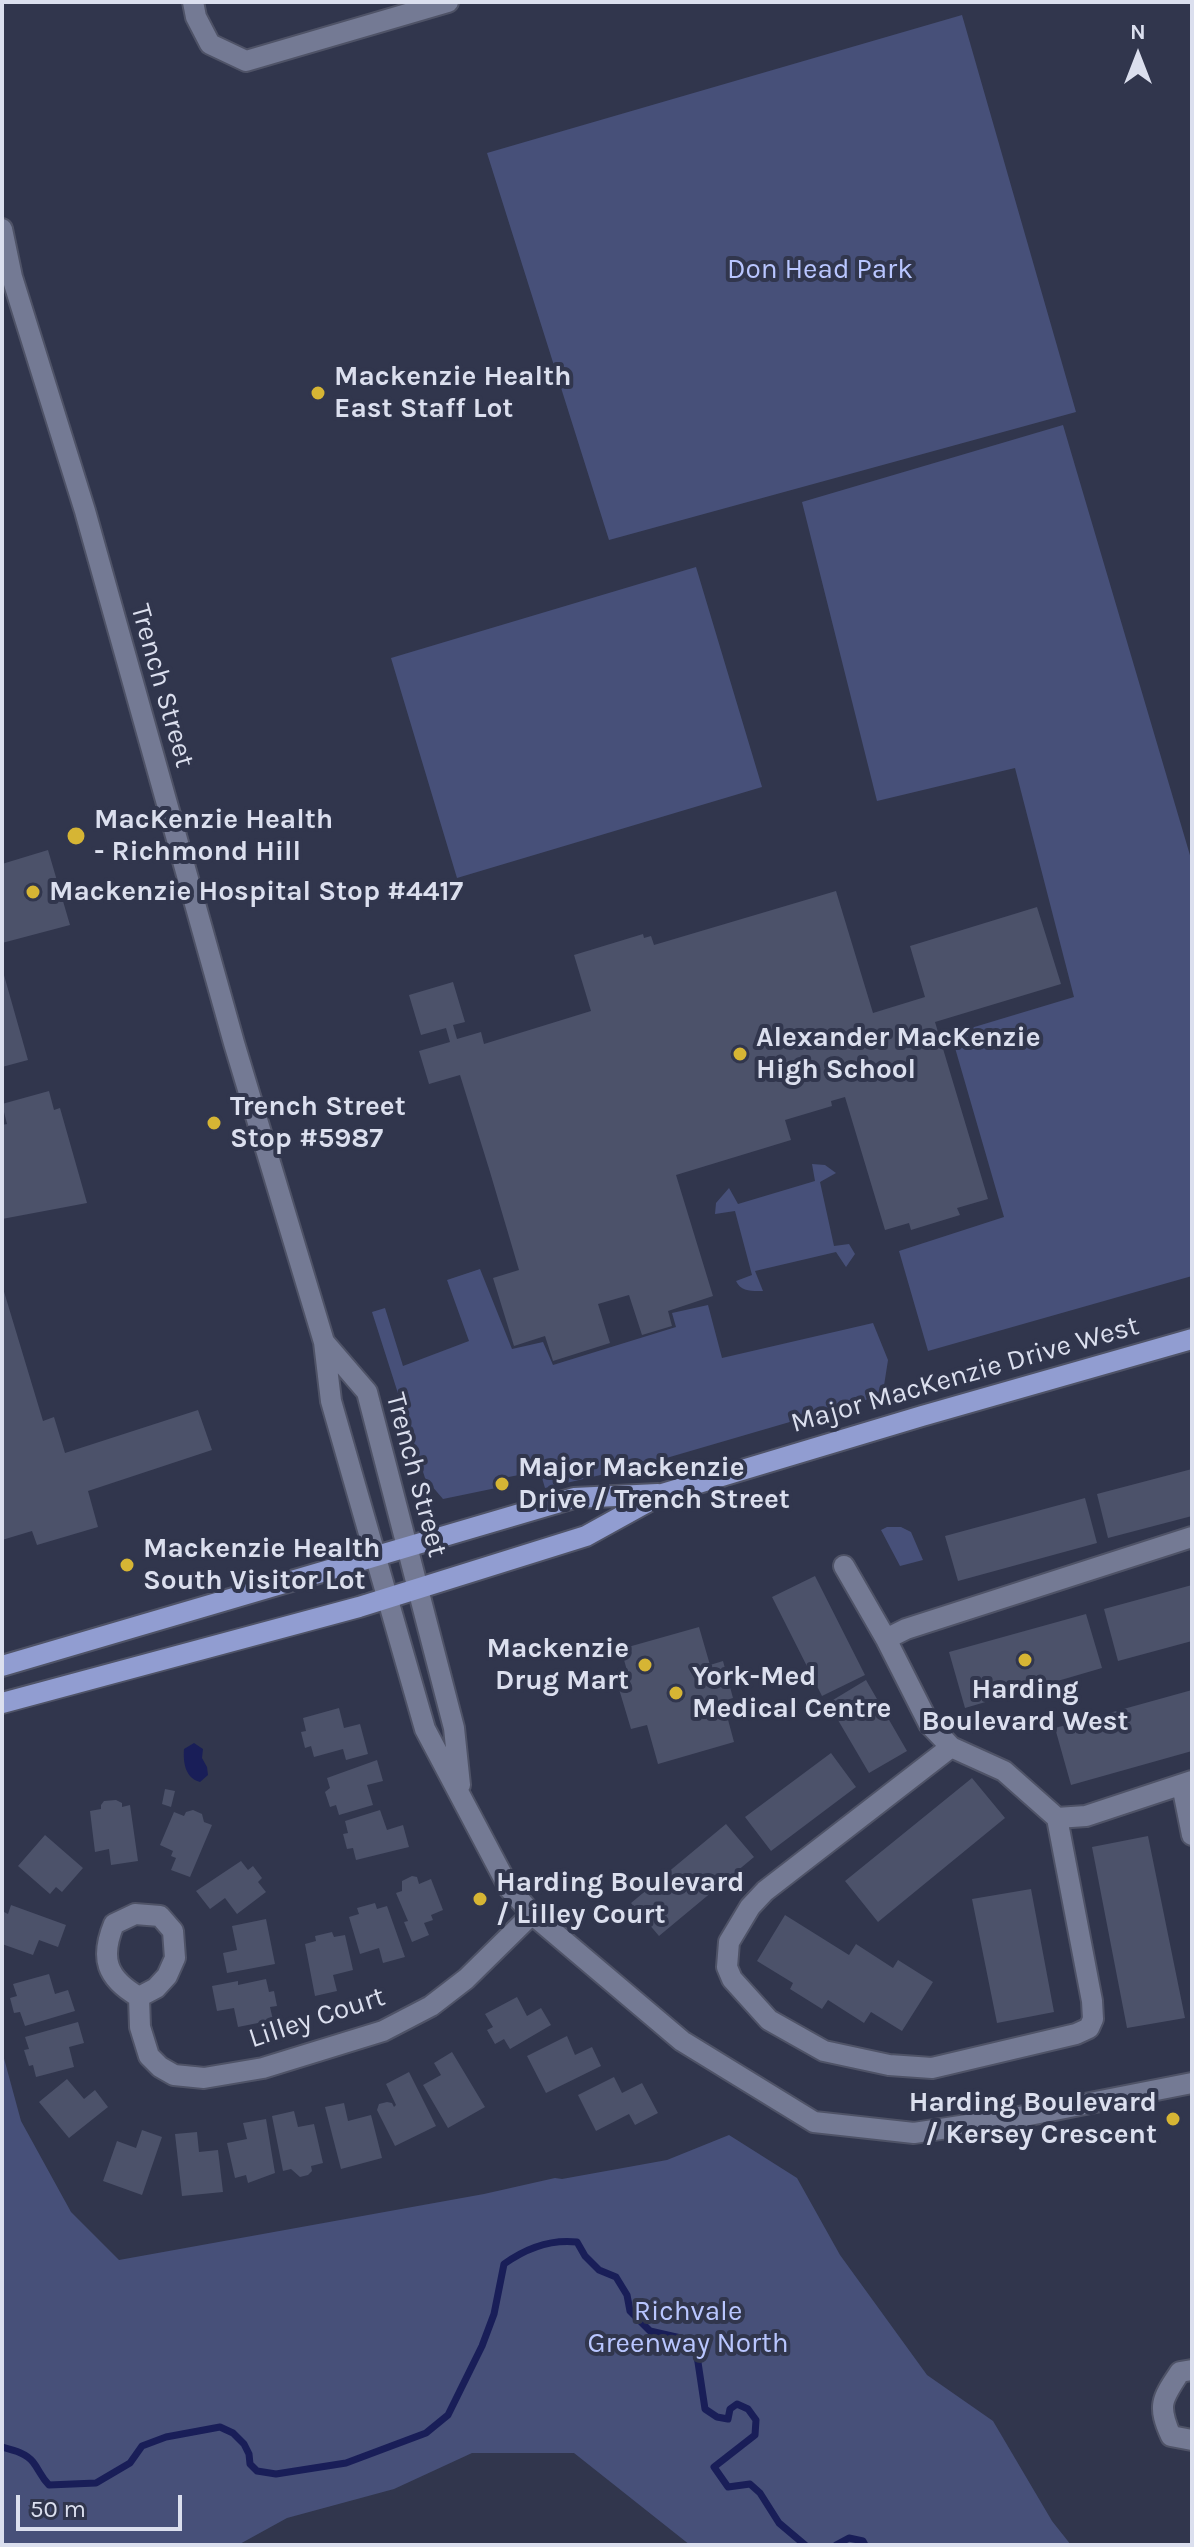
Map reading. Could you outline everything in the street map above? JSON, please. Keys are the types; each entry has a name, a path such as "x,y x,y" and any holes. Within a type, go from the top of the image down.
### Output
{"main road":[{"name":"Major MacKenzie Drive West","path":"2,1703 417,1589 586,1536 662,1494 1192,1339"},
{"name":"Major MacKenzie Drive West","path":"2,1666 574,1498 662,1494"}],"street":[{"path":"193,2 196,17 210,44 246,61 448,2"},
{"name":"Trench Street","path":"2,229 12,277 85,511 234,1043 324,1342 331,1401 376,1557"},
{"name":"Trench Street","path":"324,1342 367,1392 454,1728 462,1797"},
{"path":"886,1639 906,1629 1192,1537"},
{"path":"376,1557 425,1729 509,1888 532,1914 682,2041 814,2122 914,2133 1014,2118 1192,2083"},
{"path":"844,1566 886,1639 929,1724 951,1747 1004,1771 1057,1818 1093,2019 1089,2028 1052,2041 932,2068 889,2065 824,2051 769,2020 732,1979 727,1967 729,1942 750,1907 765,1891 951,1747"},
{"path":"1057,1818 1086,1816 1187,1783 1192,1835"},
{"name":"Lilley Court","path":"139,1997 140,2027 149,2056 160,2067 174,2075 204,2078 263,2068 383,2031 431,2006 466,1979 532,1914"},
{"path":"1192,2370 1180,2372 1162,2399 1162,2416 1171,2436 1192,2440"}],"green space":[{"name":"Don Head Park","path":"962,15 1076,412 609,540 487,153"},
{"path":"1063,425 1192,862 1192,1276 928,1351 899,1251 1004,1217 951,1034 1074,997 1015,768 877,801 802,502"},
{"path":"696,567 762,787 457,878 391,658"},
{"path":"812,1164 825,1165 836,1173 820,1182 834,1246 849,1244 855,1254 846,1267 836,1252 755,1271 763,1291 744,1289 736,1281 752,1275 735,1211 715,1214 716,1203 729,1188 738,1204 815,1181"},
{"path":"480,1269 512,1349 543,1342 553,1365 676,1327 672,1313 708,1305 722,1358 873,1323 888,1360 883,1392 872,1398 639,1466 545,1488 540,1471 498,1479 501,1487 443,1499 425,1478 372,1312 385,1308 403,1366 469,1341 447,1280"},
{"path":"901,1527 911,1532 923,1560 900,1566 881,1530"},
{"name":"Richvale Greenway North","path":"2,2051 21,2121 71,2212 119,2260 667,2160 729,2135 797,2178 840,2255 927,2375 993,2421 1052,2521 1071,2545 690,2545 574,2453 472,2453 394,2489 287,2518 238,2545 2,2545"}],"shaded area":[{"path":"194,1743 203,1749 202,1758 207,1767 208,1775 200,1782 191,1777 185,1764 184,1749"}],"building":[{"path":"48,850 70,925 2,943 2,864"},
{"path":"836,891 873,1013 925,997 910,946 1037,907 1061,984 935,1022 988,1199 957,1208 960,1215 911,1230 909,1223 885,1230 845,1097 831,1101 832,1106 785,1120 791,1140 676,1175 713,1296 668,1311 672,1326 642,1335 629,1295 598,1304 610,1343 553,1361 545,1336 514,1346 493,1278 519,1270 490,1172 460,1075 429,1084 419,1051 450,1042 446,1028 421,1035 409,995 453,982 465,1022 453,1025 457,1039 481,1032 484,1044 591,1011 574,955 643,934 644,938 651,936 654,945"},
{"path":"2,968 28,1060 2,1067"},
{"path":"49,1091 54,1110 60,1108 87,1203 2,1219 2,1125 7,1124 2,1104"},
{"path":"2,1285 43,1421 54,1417 65,1453 198,1410 212,1450 88,1491 98,1527 37,1545 32,1531 2,1540"},
{"path":"1192,1469 1192,1516 1108,1538 1097,1494"},
{"path":"1085,1498 1097,1543 958,1581 945,1536"},
{"path":"815,1576 865,1675 822,1696 772,1597"},
{"path":"1192,1585 1192,1641 1118,1661 1104,1609"},
{"name":"Harding Boulevard West","path":"1086,1614 1102,1668 965,1708 949,1652"},
{"name":"York-Med Medical Centre","path":"699,1627 710,1665 723,1661 733,1698 723,1701 734,1742 658,1764 647,1725 631,1729 619,1689 631,1685 621,1649"},
{"path":"866,1680 907,1751 869,1773 828,1703"},
{"path":"1192,1690 1192,1751 1071,1785 1055,1728"},
{"path":"339,1708 344,1728 360,1724 368,1754 346,1760 343,1749 314,1757 311,1746 305,1748 301,1732 306,1731 303,1718"},
{"path":"831,1753 856,1787 771,1851 745,1817"},
{"path":"377,1760 383,1781 367,1785 373,1805 339,1815 336,1805 330,1807 325,1792 330,1788 327,1778"},
{"path":"972,1778 1005,1818 878,1922 845,1881"},
{"path":"165,1789 175,1791 171,1807 162,1804"},
{"path":"104,1801 122,1803 122,1807 130,1805 138,1861 111,1865 109,1849 95,1852 90,1811 101,1809"},
{"path":"193,1810 202,1814 204,1822 212,1825 190,1877 171,1870 176,1858 171,1856 173,1851 160,1845 174,1812 184,1816"},
{"path":"380,1810 387,1830 403,1825 409,1847 356,1860 353,1848 347,1849 343,1834 348,1833 345,1821"},
{"path":"726,1824 754,1857 659,1936 631,1903"},
{"path":"45,1835 83,1868 62,1892 56,1887 50,1894 18,1866"},
{"path":"1148,1836 1185,2018 1127,2028 1092,1847"},
{"path":"241,1861 248,1870 253,1866 262,1878 258,1882 266,1892 237,1914 225,1898 210,1909 196,1891"},
{"path":"417,1877 419,1884 431,1879 443,1910 431,1915 433,1920 424,1923 429,1935 412,1942 404,1922 408,1921 396,1893 402,1891 402,1881"},
{"path":"1031,1889 1054,2012 997,2023 972,1899"},
{"path":"375,1903 377,1909 387,1906 405,1957 383,1963 379,1948 360,1954 349,1917 359,1914 357,1908"},
{"path":"11,1905 66,1925 58,1947 39,1940 33,1955 2,1944 2,1911 8,1914"},
{"path":"785,1915 849,1955 856,1944 893,1968 898,1960 933,1982 902,2031 871,2012 864,2023 828,2000 822,2009 790,1989 793,1983 757,1961"},
{"path":"266,1919 275,1964 227,1973 223,1953 237,1950 232,1926"},
{"path":"332,1932 334,1937 345,1935 353,1970 333,1975 337,1991 315,1996 305,1944 316,1941 315,1936"},
{"path":"49,1974 55,1994 68,1990 75,2011 25,2026 20,2012 14,2013 10,1998 17,1996 13,1984"},
{"path":"266,1979 269,1992 274,1991 277,2006 270,2007 273,2020 238,2027 234,2008 217,2011 212,1986"},
{"path":"517,1997 527,2016 541,2008 551,2025 510,2049 504,2039 495,2044 487,2030 493,2027 485,2014"},
{"path":"78,2022 84,2043 69,2047 74,2067 36,2077 24,2050 29,2049 25,2037"},
{"path":"567,2036 575,2055 592,2047 601,2066 546,2093 527,2056"},
{"path":"452,2052 485,2107 448,2128 423,2085 441,2075 434,2063"},
{"path":"409,2072 436,2126 395,2146 377,2110 379,2104 387,2102 394,2107 396,2105 386,2084"},
{"path":"614,2077 622,2093 642,2083 658,2113 635,2125 629,2114 596,2131 578,2095"},
{"path":"67,2079 84,2099 95,2090 108,2107 69,2138 39,2102"},
{"path":"344,2103 348,2121 371,2115 382,2158 341,2169 325,2107"},
{"path":"294,2111 298,2127 314,2124 323,2163 311,2166 312,2171 308,2175 300,2177 291,2169 283,2171 272,2116"},
{"path":"266,2119 275,2173 248,2183 246,2175 235,2178 227,2143 247,2139 243,2123"},
{"path":"142,2130 162,2137 142,2195 103,2181 117,2141 136,2148"},
{"path":"197,2132 199,2152 218,2150 223,2192 182,2196 175,2134"}],"waterway":[{"path":"2,2447 30,2459 49,2485 96,2483 130,2463 142,2446 166,2437 220,2427 233,2433 244,2444 250,2464 257,2471 276,2474 346,2463 426,2433 448,2415 494,2314 504,2264 538,2246 577,2242 599,2270 616,2277 627,2295 630,2311 650,2331 685,2339 696,2349 705,2409 717,2417 728,2419 730,2409 737,2404 748,2409 756,2420 755,2435 714,2467 728,2487 750,2484 760,2493 779,2523 805,2545"},
{"path":"836,2545 849,2538 863,2541 865,2545"}],"place":[{"name":"Mackenzie Health East Staff Lot","path":"318,393"},
{"name":"MacKenzie Health - Richmond Hill","path":"76,836"},
{"name":"Mackenzie Hospital Stop #4417","path":"33,892"},
{"name":"Alexander MacKenzie High School","path":"740,1054"},
{"name":"Trench Street Stop #5987","path":"214,1123"},
{"name":"Major Mackenzie Drive / Trench Street","path":"502,1484"},
{"name":"Mackenzie Health South Visitor Lot","path":"127,1565"},
{"name":"Harding Boulevard West","path":"1025,1660"},
{"name":"Mackenzie Drug Mart","path":"645,1665"},
{"name":"York-Med Medical Centre","path":"676,1693"},
{"name":"Harding Boulevard / Lilley Court","path":"480,1899"},
{"name":"Harding Boulevard / Kersey Crescent","path":"1173,2119"}]}
